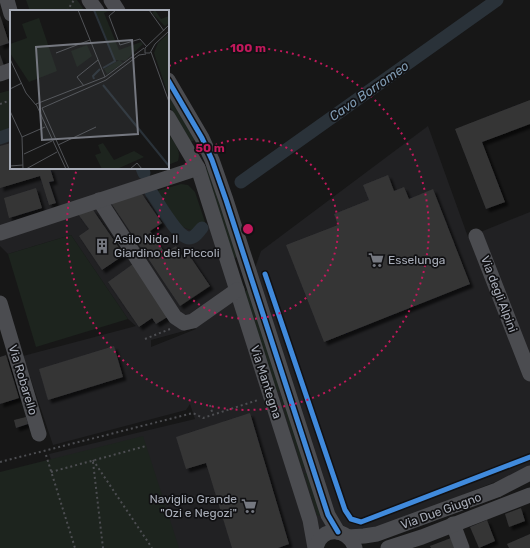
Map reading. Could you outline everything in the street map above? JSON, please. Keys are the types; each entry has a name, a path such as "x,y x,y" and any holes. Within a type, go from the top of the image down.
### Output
{"street":[{"path":"7,0 10,10"},
{"path":"89,0 96,10"},
{"path":"111,0 117,10"},
{"path":"0,74 10,70"},
{"path":"169,82 202,138 212,160 326,508 333,523 347,539"},
{"name":"Via Mantegna","path":"169,119 198,168 310,520 315,548"},
{"path":"0,233 198,168"},
{"path":"99,200 175,317 184,323 193,322 237,290"},
{"name":"Via degli Alpini","path":"476,236 530,374"},
{"name":"Via Robarello","path":"0,303 39,434"},
{"name":"Via Due Giugno","path":"315,548 318,541 330,532 347,539 377,534 497,490 530,473"},
{"name":"Via Due Giugno","path":"388,548 422,537 530,495"},
{"path":"453,524 462,548"}],"path":[{"path":"68,10 74,0"},
{"path":"0,104 10,100"},
{"path":"145,339 184,323"},
{"path":"0,462 193,413 203,418 262,399"},
{"path":"210,405 213,415"},
{"path":"51,472 146,446"},
{"path":"46,455 75,548"},
{"path":"93,460 103,548"},
{"path":"93,460 152,548"}],"shaded area":[{"path":"26,0 77,0 84,10 30,10"},
{"path":"10,90 10,131 0,134 0,93"},
{"path":"169,93 195,140 191,142 169,106"},
{"path":"428,126 468,237 530,212 530,468 352,539 340,531 313,548 81,548 49,454 195,419 190,404 186,410 53,445 23,356 136,326 128,319 71,235 8,254 0,246 0,134 10,131 10,169 144,169 177,225 201,234 217,218 243,302 261,251","holes":["195,328 196,329 151,347 151,340"]},
{"path":"169,135 178,149 178,161 169,165"},
{"path":"208,167 238,257 234,258 205,168"},
{"path":"181,184 188,185 195,192 207,228 201,234 177,225 157,191"},
{"path":"71,235 128,319 36,347 8,254"},
{"path":"248,290 281,391 277,392 245,291"},
{"path":"283,396 306,467 302,468 280,397"},
{"path":"143,436 179,548 0,548 0,472"},
{"path":"304,473 307,473 321,514 319,516 317,515"}],"building":[{"path":"0,15 9,43 0,46"},
{"path":"0,54 4,66 0,67"},
{"path":"530,100 530,124 482,142 505,202 486,209 455,129"},
{"path":"10,143 10,169 50,169 54,181 49,182 56,203 49,205 40,176 0,188 0,146"},
{"name":"Esselunga","path":"388,175 394,191 404,187 409,199 433,189 470,284 324,342 286,245 338,225 334,214 369,200 363,185"},
{"path":"36,188 42,208 9,218 4,198"},
{"path":"142,194 162,223 150,231 165,253 176,246 184,259 189,255 210,286 180,306 111,203"},
{"name":"Asilo Nido Il Giardino dei Piccoli","path":"93,210 124,255 102,270 79,236 89,229 78,214"},
{"path":"133,264 169,316 156,324 152,318 139,327 108,282"},
{"path":"114,346 123,377 48,400 39,369"},
{"path":"6,355 19,398 0,404 0,357"},
{"name":"Naviglio Grande \"Ozi e Negozi\"","path":"250,413 289,544 278,548 232,548 206,463 186,469 176,437"},
{"path":"26,417 28,424 16,428 14,420"},
{"path":"521,508 525,521 509,527 505,514"},
{"path":"487,520 495,541 479,548 470,527"},
{"path":"530,534 530,548 509,548 507,544"},
{"path":"451,538 455,548 431,548 430,546"}],"waterway":[{"name":"Cavo Borromeo","path":"241,182 497,0"},
{"name":"Cavo Borromeo","path":"0,138 10,134"},
{"name":"Cavo Borromeo","path":"142,169 144,173"},
{"name":"Cavo Borromeo","path":"151,192 174,226 184,236 189,238 193,237 202,228"}],"cycle path":[{"path":"169,82 202,138 212,160 328,515 338,532"},
{"path":"265,274 345,510 351,519 361,522 530,457"}],"place":[{"name":"Asilo Nido Il Giardino dei Piccoli","path":"102,246"},
{"name":"Esselunga","path":"376,260"},
{"name":"Naviglio Grande \"Ozi e Negozi\"","path":"249,506"}]}
